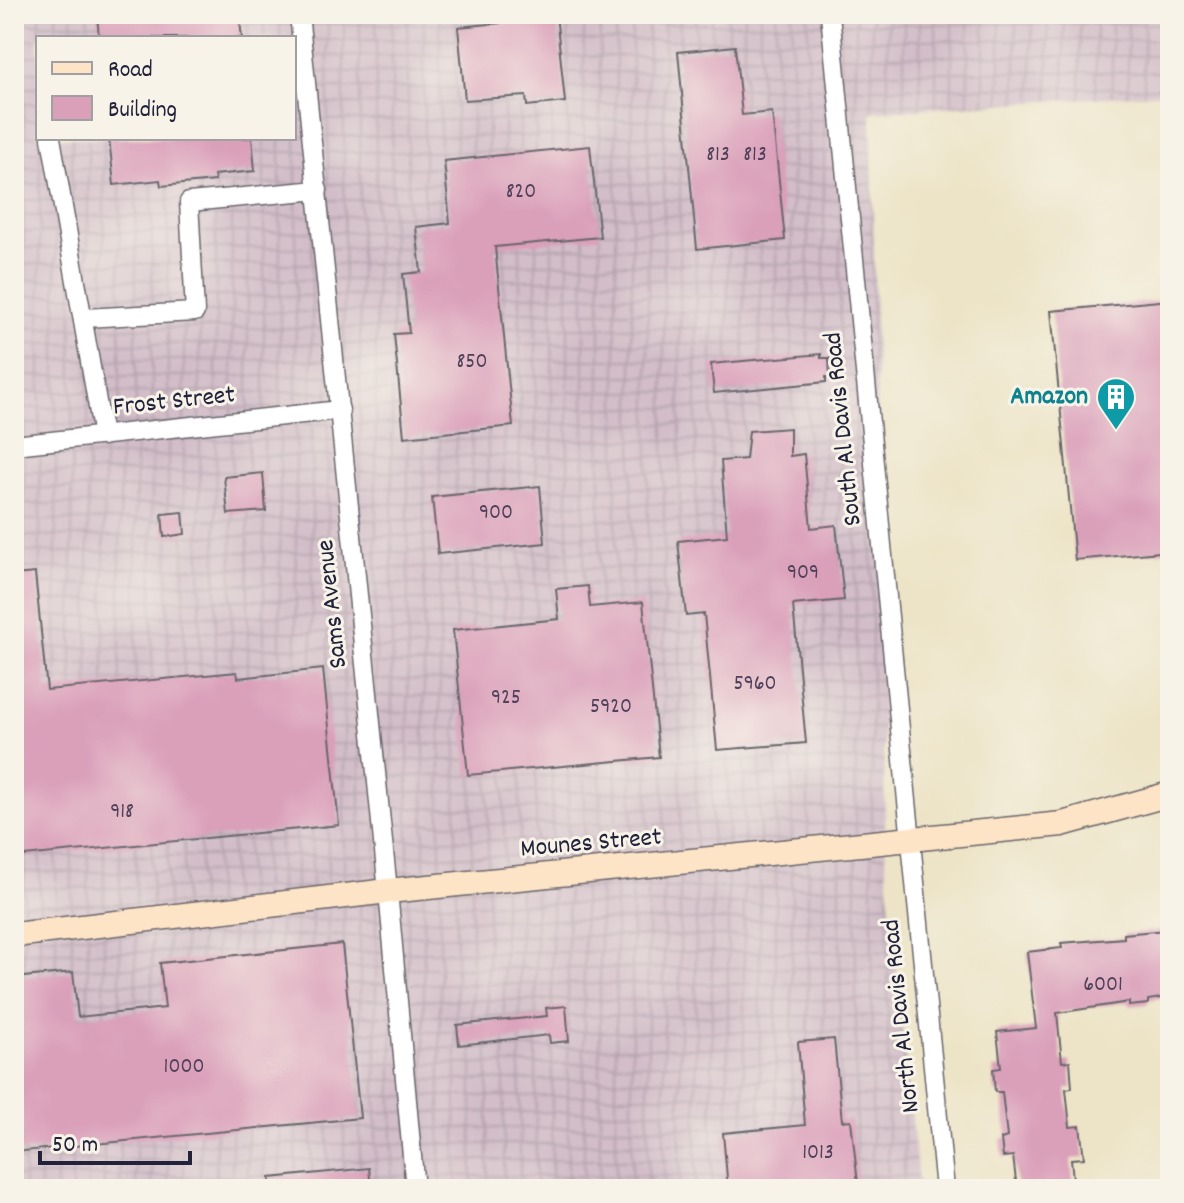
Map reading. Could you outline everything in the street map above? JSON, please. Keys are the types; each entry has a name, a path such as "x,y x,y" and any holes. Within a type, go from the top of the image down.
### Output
{"main road":[{"name":"Mounes Street","path":"14,935 388,891 1062,824 1170,794"}],"street":[{"name":"Sams Avenue","path":"299,14 388,891 415,1189"},
{"name":"South Al Davis Road","path":"830,14 910,839"},
{"path":"51,140 103,436"},
{"path":"84,318 195,312 189,202 318,190"},
{"name":"Frost Street","path":"14,445 340,410"},
{"name":"North Al Davis Road","path":"910,839 945,1189"}],"shaded area":[{"path":"14,14 1170,14 1170,93 871,112 886,865 919,1189 14,1189"}],"building":[{"path":"97,14 239,14 242,36 99,36"},
{"path":"499,14 556,14 565,102 527,106 526,96 465,100 458,27 500,23"},
{"path":"735,46 742,115 772,112 785,240 697,249 678,52"},
{"path":"109,140 252,140 255,171 214,175 215,181 161,186 160,180 114,185"},
{"path":"590,146 600,237 495,247 513,426 404,437 394,334 409,333 403,274 421,272 416,227 450,223 444,161"},
{"name":"Amazon","path":"1170,300 1170,551 1075,560 1051,311"},
{"path":"821,354 821,358 829,358 830,377 826,377 826,382 714,393 711,364"},
{"path":"790,428 790,456 804,454 811,528 836,525 844,600 793,605 806,743 717,750 704,614 686,616 678,541 727,536 721,461 746,459 749,431"},
{"path":"263,473 266,511 228,514 224,477"},
{"path":"540,486 545,543 438,554 432,497"},
{"path":"183,512 185,534 164,537 162,514"},
{"path":"35,573 47,690 237,672 238,678 323,669 339,825 14,857 14,575"},
{"path":"588,586 590,607 643,602 659,757 468,775 453,630 559,619 556,589"},
{"path":"1165,930 1165,938 1170,938 1167,997 1148,1000 1148,1004 1129,1006 1129,1002 1057,1013 1062,1062 1070,1061 1072,1088 1066,1089 1070,1127 1080,1126 1084,1158 1071,1159 1074,1189 1017,1189 1013,1156 1003,1157 1001,1139 1007,1137 1002,1092 995,1092 993,1069 1001,1068 997,1032 1036,1028 1027,952 1062,948 1061,943 1124,938 1124,934"},
{"path":"342,944 360,1118 14,1152 14,978 73,972 78,1017 165,1008 160,963"},
{"path":"566,1006 569,1041 550,1043 549,1035 459,1045 457,1025 547,1016 546,1008"},
{"path":"834,1039 842,1121 851,1120 858,1184 810,1189 728,1189 723,1133 805,1125 798,1042"},
{"path":"369,1168 371,1189 270,1189 270,1178"}],"place":[{"name":"Amazon","path":"1116,431"}]}
